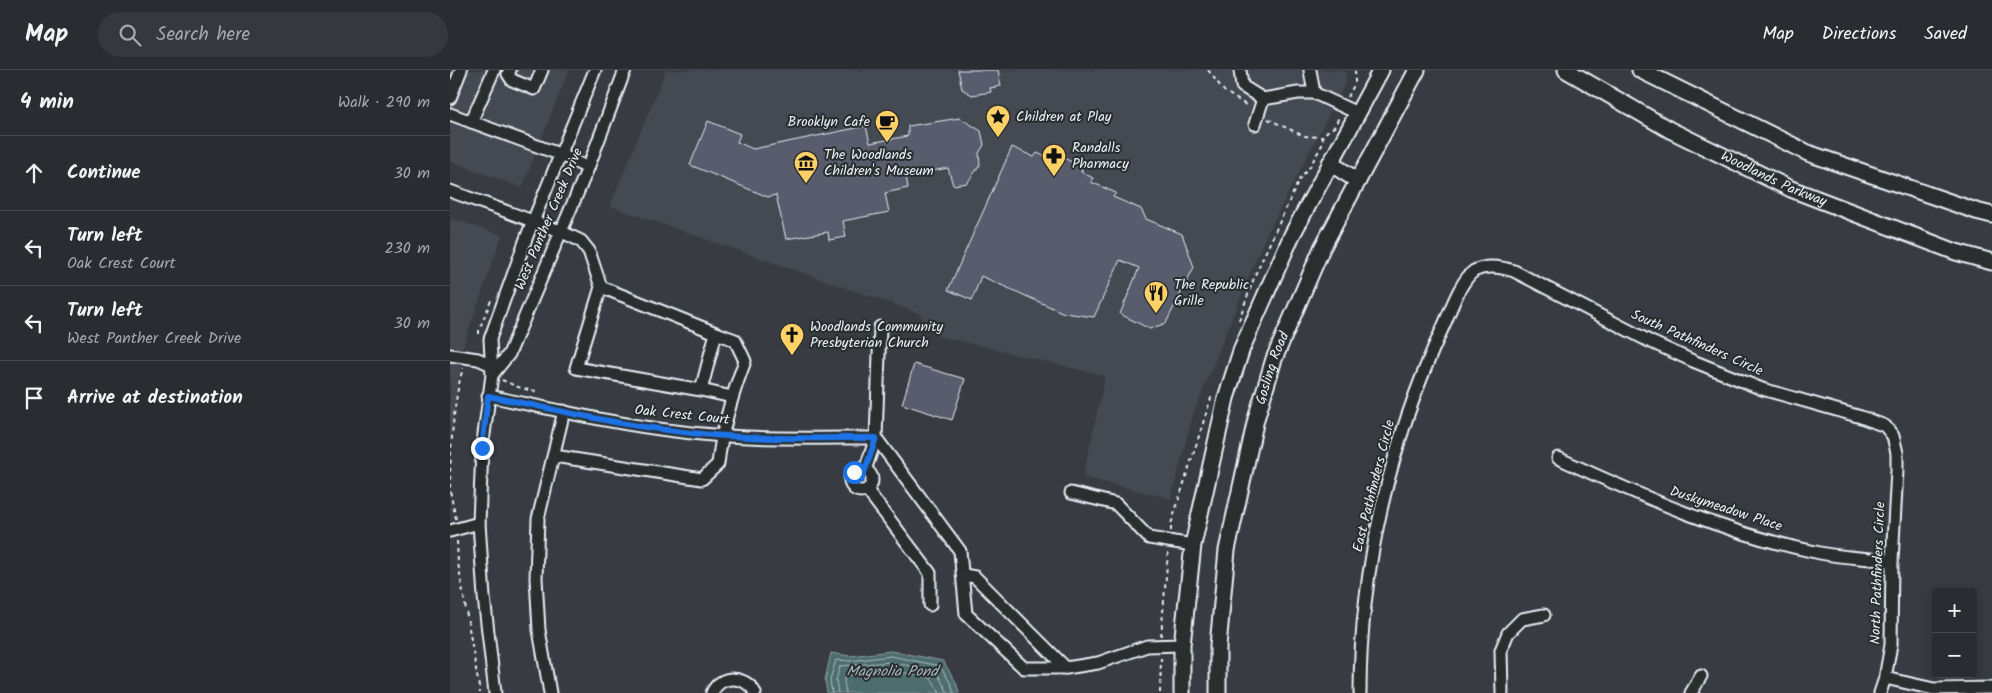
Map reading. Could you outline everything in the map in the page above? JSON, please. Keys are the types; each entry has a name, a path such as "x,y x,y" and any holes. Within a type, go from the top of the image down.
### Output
{"main road":[{"path":"1182,693 1182,645 1194,546 1226,398 1242,348 1292,235 1381,70"},
{"name":"Woodlands Parkway","path":"1566,70 1670,130 1792,189 1956,252 1992,262"},
{"path":"1640,70 1808,152 1992,215"},
{"name":"Gosling Road","path":"1218,693 1219,637 1227,550 1256,419 1274,359 1322,248 1416,74"},
{"path":"1330,164 1358,181"}],"street":[{"path":"450,98 461,70"},
{"path":"470,122 494,70"},
{"path":"510,70 508,74 512,80 534,89 542,70"},
{"name":"West Panther Creek Drive","path":"494,370 509,354 588,168 625,70"},
{"path":"1240,70 1242,86 1263,99 1298,93 1314,94 1357,114"},
{"path":"1310,70 1314,94"},
{"name":"West Panther Creek Drive","path":"496,693 484,597 479,523 482,448 488,396 494,370 490,339 532,221 593,72"},
{"path":"1255,124 1263,99"},
{"path":"450,114 559,154 588,168"},
{"path":"450,191 560,231 581,241 589,251 601,287 576,368 732,397"},
{"name":"South Pathfinders Circle","path":"1475,271 1498,266 1514,271 1649,341 1693,361 1762,389 1861,417 1885,426 1893,436 1897,453"},
{"name":"East Pathfinders Circle","path":"1360,693 1362,642 1371,562 1393,460 1401,432 1440,334 1462,286 1475,271"},
{"path":"554,456 702,479 718,464 721,436 745,361 734,340 601,287"},
{"path":"865,470 876,438 880,327"},
{"path":"701,390 716,333"},
{"path":"450,355 478,359 494,370"},
{"name":"Oak Crest Court","path":"488,396 629,425 721,436 876,438"},
{"path":"550,693 539,630 536,578 538,520 564,411"},
{"path":"876,438 960,551 964,575 966,614 1024,668 1066,668 1098,663 1147,646 1182,645"},
{"name":"North Pathfinders Circle","path":"1880,693 1886,678 1891,645 1892,561 1897,453"},
{"name":"Duskymeadow Place","path":"1558,458 1640,496 1723,526 1821,553 1892,561"},
{"path":"865,470 871,474 873,481 867,490 856,491 850,482 854,472 865,470"},
{"path":"867,490 930,573 930,605"},
{"path":"1072,493 1116,504 1149,538 1194,546"},
{"path":"450,531 479,523"},
{"path":"964,575 975,577 1066,668"},
{"path":"1502,693 1502,650 1508,633 1522,619 1544,614"},
{"path":"1691,693 1701,676"},
{"path":"712,693 719,683 734,678 748,684 755,693"},
{"path":"1886,678 1934,689 1992,688"}],"path":[{"path":"494,370 518,388 537,392"}],"shaded area":[{"path":"450,70 569,70 522,188 450,161"},
{"path":"666,70 1345,70 1347,80 1263,242 1193,415 1171,499 1083,477 1105,376 938,336 918,313 610,206"},
{"path":"450,218 502,235 463,347 450,443"}],"water":[{"name":"Magnolia Pond","path":"891,651 943,661 956,682 959,693 827,693 825,680 831,653 850,656"}],"building":[{"path":"958,70 998,70 1001,86 990,88 991,92 972,95 962,89"},
{"path":"960,118 981,131 984,145 979,153 980,165 967,183 953,185 948,168 906,176 908,188 885,193 889,212 843,221 846,237 829,240 828,232 786,239 776,195 768,197 690,165 708,121 740,134 737,142 753,149 866,126 870,143 908,136 908,126"},
{"path":"1012,147 1034,157 1037,153 1054,160 1057,155 1083,167 1081,172 1093,178 1091,182 1116,193 1113,197 1141,209 1146,219 1182,234 1194,267 1166,323 1150,329 1120,314 1139,268 1120,260 1094,317 1064,313 981,276 972,300 948,290"},
{"path":"914,364 965,379 952,420 902,404"}],"place":[{"name":"Children at Play","path":"998,138"},
{"name":"Brooklyn Cafe","path":"887,143"},
{"name":"Randalls Pharmacy","path":"1054,177"},
{"name":"The Woodlands Children's Museum","path":"806,184"},
{"name":"The Republic Grille","path":"1156,314"},
{"name":"Woodlands Community Presbyterian Church","path":"792,356"}],"route":[{"path":"482,448 488,396 629,425 675,432 777,438 876,438 865,470 862,469 854,472"}]}
